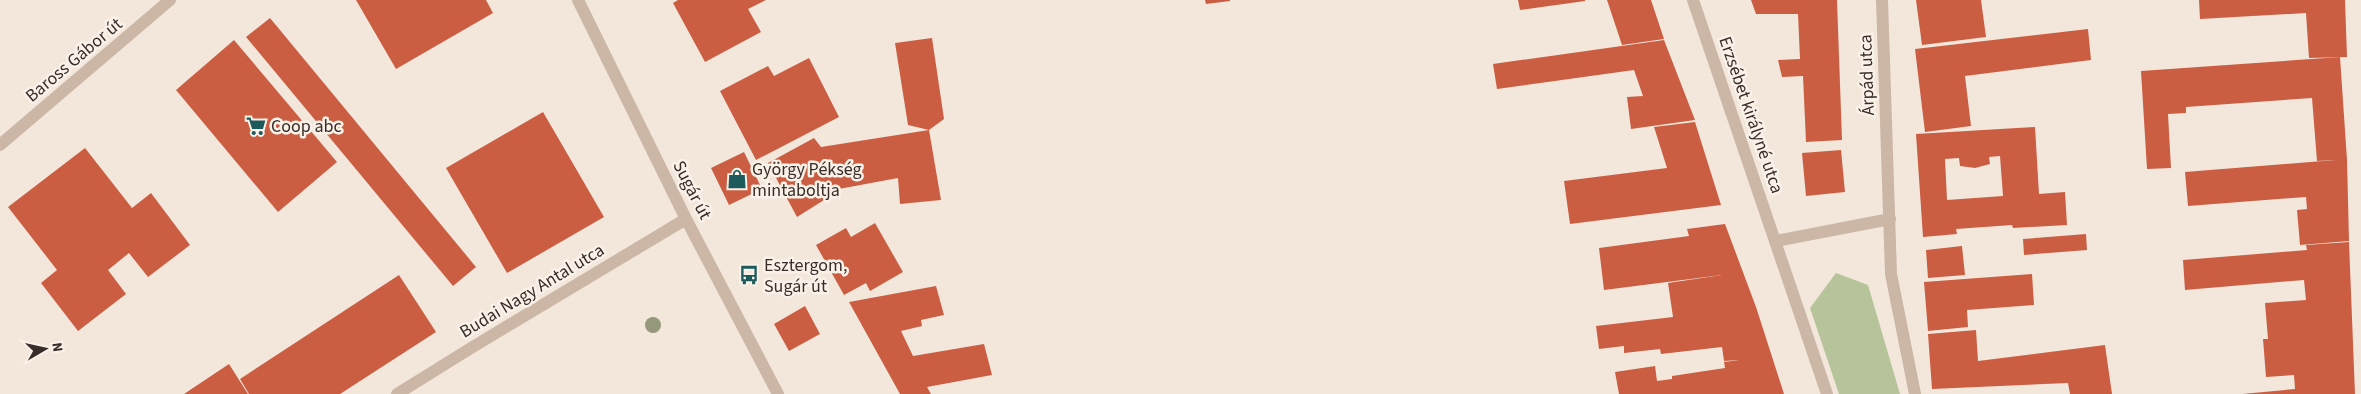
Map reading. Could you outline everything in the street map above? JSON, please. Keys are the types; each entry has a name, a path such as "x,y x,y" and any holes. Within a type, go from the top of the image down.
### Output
{"street":[{"name":"Baross Gábor út","path":"0,145 170,0"},
{"name":"Sugár út","path":"578,0 686,219 778,394"},
{"name":"Erzsébet királyné utca","path":"1693,0 1827,394"},
{"name":"Árpád utca","path":"1882,0 1890,219"},
{"name":"Budai Nagy Antal utca","path":"397,394 470,348 686,219"},
{"path":"1776,241 1890,219 1891,274 1916,394"}],"green space":[{"path":"1836,273 1868,285 1900,394 1839,394 1810,308"}],"building":[{"path":"356,0 486,0 493,13 396,69"},
{"path":"678,0 766,0 748,9 761,32 705,62 673,3"},
{"path":"1205,0 1230,0 1230,1 1206,4"},
{"path":"1518,0 1585,0 1585,1 1520,10"},
{"path":"1607,0 1651,0 1664,39 1622,45"},
{"path":"1751,0 1837,0 1842,140 1806,142 1803,76 1782,77 1778,60 1800,59 1798,14 1756,14"},
{"path":"1916,0 1981,0 1986,37 1922,45"},
{"path":"2199,0 2345,0 2347,57 2309,58 2306,13 2200,19"},
{"path":"270,18 476,267 453,286 246,37"},
{"path":"2088,29 2091,60 1965,76 1971,126 1925,132 1915,49"},
{"path":"932,38 944,119 929,130 908,125 895,43"},
{"name":"Coop abc","path":"234,40 337,162 278,212 176,90"},
{"path":"1664,40 1695,120 1631,129 1627,97 1643,96 1634,70 1497,89 1493,64"},
{"path":"2340,57 2347,160 2349,241 2300,245 2297,210 2307,209 2306,197 2188,206 2185,172 2335,160 2317,161 2312,98 2186,107 2186,113 2168,114 2171,168 2147,169 2141,71"},
{"path":"809,58 839,117 756,160 720,91 768,66 774,76"},
{"path":"543,112 604,217 507,273 446,168"},
{"path":"1695,122 1721,205 1570,224 1564,181 1667,168 1654,127"},
{"path":"2035,127 2039,194 2065,192 2067,225 2013,228 2012,225 1956,229 1957,234 1923,237 1916,134","holes":["2000,156 2003,196 1947,200 1945,159 1959,158 1960,166 1975,168 1990,164 1989,157"]},
{"path":"929,130 941,200 900,204 898,178 828,191 832,195 797,217 768,163 814,138 821,147"},
{"path":"85,148 132,208 151,193 190,245 148,277 129,253 108,270 126,294 78,331 41,283 57,270 8,207"},
{"path":"1841,150 1845,192 1806,196 1802,153"},
{"name":"György Pékség mintaboltja","path":"744,152 762,189 729,205 711,168"},
{"path":"875,223 903,272 870,291 866,283 844,295 816,245 846,228 851,237"},
{"path":"1725,224 1756,307 1784,394 1619,394 1615,372 1655,366 1657,381 1672,379 1672,376 1725,368 1724,362 1739,360 1724,361 1722,347 1661,354 1660,349 1624,353 1624,346 1599,349 1596,326 1673,317 1668,283 1722,275 1604,290 1599,248 1689,236 1687,229"},
{"path":"2086,234 2087,250 2024,255 2023,239"},
{"path":"2349,242 2355,394 2242,394 2295,389 2294,375 2266,377 2263,339 2268,339 2265,303 2306,300 2304,280 2185,290 2183,260 2307,250 2306,245"},
{"path":"1962,246 1965,275 1928,278 1926,250"},
{"path":"2032,274 2034,305 1967,310 1968,327 1928,331 1924,282"},
{"path":"399,275 436,332 340,394 249,394 240,379"},
{"path":"936,286 944,315 921,320 922,326 901,331 913,356 984,344 992,375 927,387 931,394 900,394 849,302"},
{"path":"805,306 820,334 789,351 774,324"},
{"path":"1976,330 1978,361 2105,345 2112,394 2070,394 2068,383 1932,389 1928,334"},
{"path":"229,364 248,394 184,394"}],"place":[{"name":"Coop abc","path":"256,126"},
{"name":"György Pékség mintaboltja","path":"737,179"},
{"name":"Esztergom, Sugár út","path":"749,275"}]}
